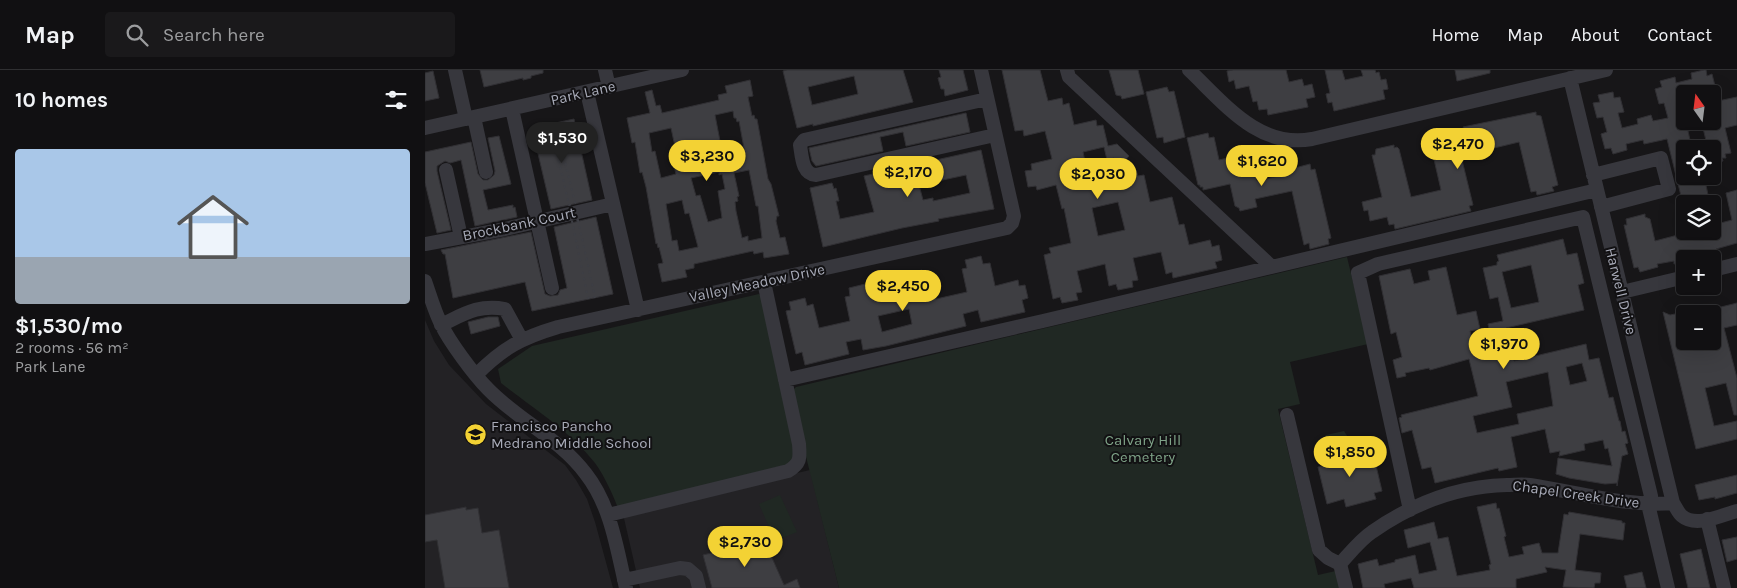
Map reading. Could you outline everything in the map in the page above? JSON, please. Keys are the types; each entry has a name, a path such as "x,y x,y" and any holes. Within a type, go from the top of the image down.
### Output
{"street":[{"path":"455,70 485,172"},
{"path":"605,70 609,87"},
{"name":"Park Lane","path":"425,128 682,70"},
{"name":"Valley Meadow Drive","path":"476,375 493,357 521,340 558,328 1007,228 1012,223 1014,216 981,70"},
{"path":"1067,70 1069,78 1271,266"},
{"path":"1189,70 1245,122 1257,130 1277,139 1296,141 1312,140 1606,70"},
{"name":"Harwell Drive","path":"1570,78 1673,503"},
{"path":"587,92 638,310"},
{"path":"987,99 804,140 800,145 806,170 816,175 995,135"},
{"path":"512,109 553,288"},
{"path":"1593,175 1661,158 1669,189 1601,206"},
{"path":"445,170 461,237"},
{"path":"785,380 1271,266 1292,263 1597,190"},
{"name":"Brockbank Court","path":"425,244 613,204"},
{"path":"1410,510 1358,273 1378,264 1583,217 1651,496 1648,504 1668,588"},
{"path":"1721,268 1737,264"},
{"path":"1622,292 1676,279"},
{"path":"425,281 441,325 476,375 496,396 573,458 598,492 608,515 625,584 680,568 688,569 696,576 699,588"},
{"path":"608,515 788,472 797,466 800,459 799,444 764,282"},
{"path":"441,325 471,310 487,307 505,309 521,340"},
{"path":"1287,415 1319,550 1328,558 1340,564 1346,588"},
{"name":"Chapel Creek Drive","path":"1340,564 1371,532 1430,499 1490,485 1528,485 1587,496 1648,504 1673,503"},
{"path":"1673,503 1683,517 1691,520 1707,520 1737,511"},
{"path":"1707,520 1724,588"}],"path":[{"path":"556,125 575,203 569,205 551,126 556,125"},
{"path":"578,220 595,297 588,298 572,221 578,220"}],"shaded area":[{"name":"Francisco Pancho Medrano Middle School","path":"425,320 434,341 449,365 486,404 565,465 576,480 587,499 595,522 613,588 425,588"},
{"path":"810,470 839,588 640,588 623,514"}],"green space":[{"name":"Calvary Hill Cemetery","path":"1347,257 1368,344 1290,362 1300,404 1278,409 1318,575 1340,570 1344,588 839,588 790,393 796,387"},
{"path":"759,294 762,297 797,447 793,463 618,508 602,474 585,451 551,420 501,383 498,369 532,346"},
{"path":"1344,431 1349,439 1347,445 1327,449 1323,445 1322,441 1326,435"},
{"path":"780,495 797,532 775,541 759,504"}],"building":[{"path":"480,70 543,70 543,73 523,80 523,78 484,87"},
{"path":"903,70 913,102 813,126 813,124 797,128 783,71","holes":["854,76 858,94 812,105 808,87"]},
{"path":"939,70 963,70 968,90 945,96 944,89 941,89 938,78 941,77"},
{"path":"1002,70 1040,70 1048,101 1062,98 1063,105 1069,103 1074,125 1096,120 1097,126 1103,125 1108,146 1117,144 1129,156 1121,165 1114,158 1107,160 1104,147 1083,152 1089,180 1136,170 1138,176 1144,175 1150,202 1172,197 1179,225 1184,224 1189,245 1210,240 1212,247 1219,245 1222,260 1215,262 1217,268 1173,278 1172,272 1166,274 1161,252 1133,258 1138,280 1132,281 1133,287 1118,290 1116,284 1109,286 1105,264 1077,271 1082,292 1076,293 1078,300 1062,303 1060,297 1053,299 1044,255 1051,253 1049,248 1071,243 1064,208 1062,209 1056,185 1037,190 1036,186 1028,187 1025,171 1032,170 1031,164 1052,159 1045,131 1024,136 1023,130 1015,131","holes":["1118,202 1125,230 1098,236 1092,208"]},
{"path":"1109,70 1138,70 1144,94 1122,99 1121,96 1116,95"},
{"path":"1286,70 1289,82 1302,79 1304,86 1312,84 1315,97 1306,99 1308,107 1268,115 1267,109 1259,110 1257,101 1253,102 1249,86 1236,89 1234,80 1229,82 1227,71"},
{"path":"1325,70 1342,70 1345,80 1363,76 1361,70 1375,70 1376,73 1379,72 1381,80 1386,79 1388,89 1383,90 1385,99 1334,111 1332,102 1328,103 1326,94 1330,93"},
{"path":"1455,70 1490,70 1490,73 1457,81"},
{"path":"1706,70 1707,76 1712,74 1715,85 1676,85 1676,130 1693,130 1688,131 1690,140 1676,140 1676,176 1667,139 1644,144 1643,140 1626,144 1627,150 1613,154 1611,148 1605,149 1601,134 1607,132 1603,117 1597,118 1593,103 1600,102 1598,95 1613,92 1614,98 1620,97 1624,112 1618,113 1622,128 1638,124 1637,119 1651,115 1653,121 1668,118 1664,103 1659,104 1655,89 1662,87 1660,81 1675,77 1676,83 1692,79 1691,73"},
{"path":"433,71 439,98 425,101 425,73"},
{"path":"750,80 753,96 748,97 752,116 754,115 755,119 757,119 768,179 779,216 777,216 776,221 780,238 785,237 789,254 764,258 763,252 754,254 753,251 694,264 694,268 685,270 687,277 662,282 658,264 663,263 659,247 656,244 646,187 642,172 640,173 635,142 632,143 627,118 650,113 645,92 652,90 656,106 660,105 662,113 719,100 718,95 727,93 725,86","holes":["733,111 734,118 736,118 737,122 739,121 746,159 730,162 729,153 727,154 726,149 723,150 720,141 715,115","671,128 677,160 674,166 676,174 661,178 655,151 652,152 649,133","749,170 756,206 758,206 762,238 748,241 748,236 742,238 735,202 738,201 737,197 739,196 734,173","719,172 719,175 722,174 725,189 718,191 722,218 708,222 700,195 696,196 691,178","682,200 685,214 689,213 698,247 679,251 677,240 672,241 666,204"]},
{"path":"1167,87 1169,92 1174,91 1185,137 1164,143 1163,137 1157,138 1146,92"},
{"path":"1737,97 1737,125 1725,128 1731,153 1725,154 1726,158 1722,158 1723,161 1721,161 1721,140 1706,140 1703,130 1721,130 1721,100"},
{"path":"1536,112 1536,115 1541,116 1558,185 1552,187 1554,191 1537,195 1536,191 1531,192 1519,142 1461,156 1473,205 1469,206 1471,211 1395,229 1394,224 1389,225 1387,217 1370,221 1368,210 1364,211 1362,202 1382,197 1372,155 1375,155 1376,149 1394,145 1394,148 1397,147 1399,149 1411,197 1441,190 1430,142 1433,141 1433,136 1464,129 1463,127"},
{"path":"966,113 970,132 906,146 903,132 880,137 883,151 816,166 812,161 809,148"},
{"path":"574,119 592,200 551,209 532,128"},
{"path":"1208,133 1209,138 1214,137 1219,160 1245,154 1246,159 1252,158 1257,181 1292,173 1291,169 1310,164 1311,170 1315,169 1331,238 1328,239 1329,244 1310,249 1309,243 1304,245 1292,191 1255,199 1257,207 1240,211 1235,206 1230,184 1203,190 1203,187 1198,185 1187,138"},
{"path":"499,136 511,184 483,190 488,210 513,205 517,217 475,226 461,160 450,163 445,161 437,166 437,171 451,230 437,233 425,183 425,152 471,142 478,174 483,180 488,180 494,175 495,171 488,138"},
{"path":"981,150 994,209 938,219 939,221 823,247 810,188 832,183 834,189 836,188 839,201 836,201 840,219 874,212 864,176","holes":["966,175 970,193 933,201 933,198 923,200 919,185"]},
{"path":"1678,185 1706,185 1708,195 1681,195"},
{"path":"1737,190 1737,243 1716,250 1676,250 1676,263 1674,264 1674,261 1657,264 1658,267 1640,272 1638,267 1634,268 1624,225 1627,225 1626,219 1645,214 1645,217 1650,219 1655,241 1676,235 1676,240 1721,240 1721,223 1732,220 1726,193"},
{"path":"596,217 613,294 532,311 525,282 453,298 445,254 441,250 531,232 545,294 550,296 558,295 560,290 567,288 554,227"},
{"path":"1563,239 1567,255 1577,253 1584,283 1578,285 1584,310 1506,328 1514,361 1586,344 1589,360 1599,358 1609,398 1613,397 1622,432 1625,431 1628,443 1625,444 1628,454 1622,456 1617,486 1617,483 1605,484 1556,474 1558,458 1612,466 1608,448 1605,449 1603,440 1584,444 1585,450 1559,456 1560,451 1550,453 1545,429 1511,437 1517,467 1499,471 1498,468 1435,483 1431,467 1422,469 1412,430 1402,433 1399,418 1402,417 1401,415 1478,396 1469,359 1430,370 1429,368 1405,373 1406,376 1397,378 1393,360 1402,357 1396,332 1391,334 1379,276 1410,269 1414,284 1430,280 1428,271 1446,267 1457,315 1476,311 1480,329 1470,331 1476,356 1494,352 1488,324 1503,321 1498,297 1490,299 1483,268 1497,265 1499,261 1497,255","holes":["1531,265 1539,302 1511,308 1502,272","1582,363 1587,381 1570,385 1566,367","1548,372 1553,406 1517,414 1519,424 1477,433 1473,416 1512,407 1506,382"]},
{"path":"981,256 983,264 990,263 995,286 1018,280 1019,286 1025,285 1028,298 1022,300 1025,312 981,322 978,310 963,314 966,326 863,350 861,339 846,342 849,354 805,365 802,352 796,354 786,311 791,310 789,302 805,298 807,306 813,304 819,328 850,321 845,297 850,296 849,288 922,270 924,279 930,277 936,299 967,292 962,269 967,268 965,260","holes":["909,309 912,324 882,332 878,316"]},
{"path":"1737,303 1737,325 1724,328 1737,378 1737,415 1734,415 1726,383 1705,388 1714,426 1737,421 1737,439 1696,449 1663,312 1670,315 1676,314 1676,350 1721,350 1721,307"},
{"path":"488,317 498,317 500,326 471,334 468,322"},
{"path":"1357,449 1358,454 1362,456 1373,453 1382,491 1374,493 1376,499 1346,507 1344,499 1327,504 1318,467 1323,466 1321,458"},
{"path":"1737,475 1737,493 1715,499 1715,497 1699,500 1695,485"},
{"path":"1496,503 1506,536 1504,537 1509,557 1524,554 1522,547 1539,543 1542,553 1558,553 1564,514 1568,515 1569,512 1622,521 1622,523 1625,523 1623,540 1580,534 1575,570 1601,573 1600,583 1595,583 1594,588 1563,587 1566,570 1545,567 1547,572 1516,579 1516,588 1414,588 1411,578 1384,584 1385,588 1363,588 1358,564 1377,559 1379,566 1415,555 1419,574 1437,570 1430,542 1408,548 1404,530 1434,522 1438,539 1448,537 1457,576 1490,570 1489,565 1491,564 1477,507"},
{"path":"466,507 466,510 478,508 482,533 499,530 509,588 445,588 437,540 425,542 425,515"},
{"path":"762,535 784,585 797,579 800,588 712,588 703,555 736,547"},
{"path":"1737,537 1737,559 1727,562 1722,540"},
{"path":"1701,549 1710,588 1688,588 1680,554"},
{"path":"1642,572 1646,588 1627,588 1624,576"}],"place":[{"name":"Francisco Pancho Medrano Middle School","path":"475,435"}]}
